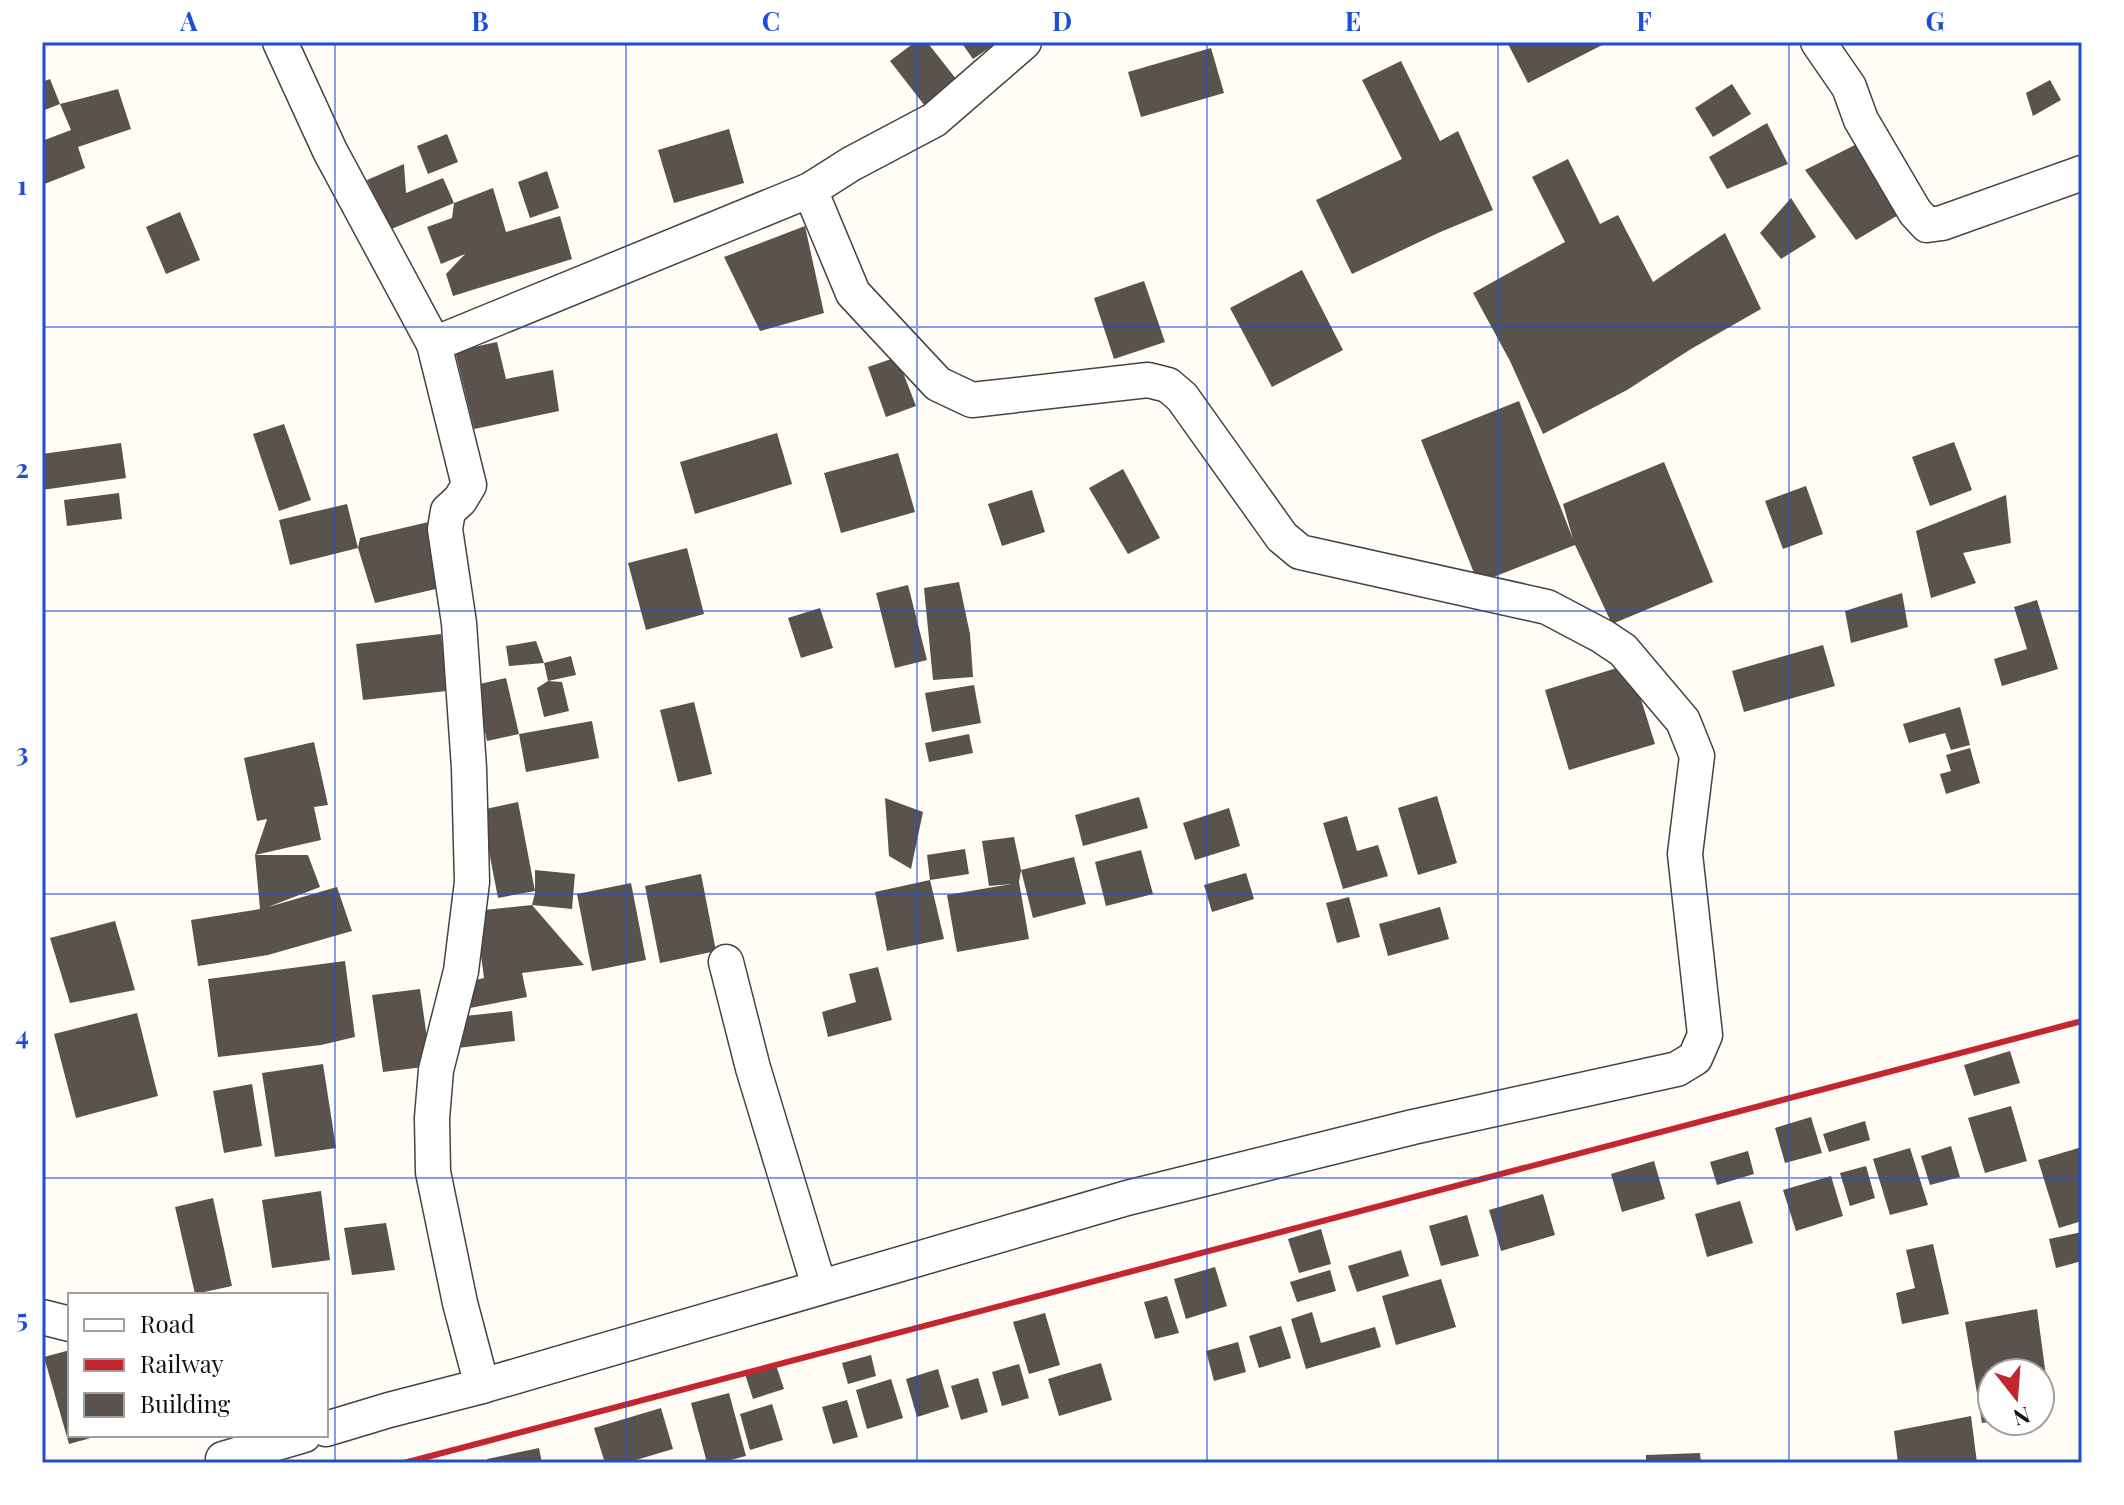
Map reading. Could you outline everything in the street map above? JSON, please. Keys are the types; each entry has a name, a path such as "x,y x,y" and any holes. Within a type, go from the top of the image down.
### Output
{"street":[{"path":"280,42 330,151 434,344 469,485 460,500 448,511 445,529 459,623 469,768 472,882 461,971 436,1070 432,1118 433,1172 460,1303 482,1386"},
{"path":"434,344 810,190 851,164 934,120 1024,42"},
{"path":"1818,42 1849,87 1861,120 1915,212 1927,225 1942,223 2082,173"},
{"path":"328,1428 1142,1194 1413,1127 1677,1069 1695,1058 1705,1035 1685,854 1697,756 1683,721 1623,650 1547,607 1300,552 1282,537 1182,397 1168,385 1148,380 972,400 938,384 853,293 810,190"},
{"path":"726,962 753,1068 819,1286"},
{"path":"42,1317 68,1324"},
{"path":"219,1452 294,1437"}],"building":[{"path":"915,42 927,42 964,89 932,115 890,61"},
{"path":"961,42 998,42 973,59"},
{"path":"1507,42 1608,42 1528,83"},
{"path":"1211,48 1224,93 1141,117 1128,72"},
{"path":"1401,61 1440,141 1458,131 1493,210 1352,274 1316,200 1402,159 1362,80"},
{"path":"50,79 60,104 42,111 42,82"},
{"path":"2050,80 2061,100 2033,116 2026,93"},
{"path":"1732,84 1751,114 1713,137 1695,108"},
{"path":"118,89 131,129 78,147 85,168 42,185 42,141 71,130 60,104"},
{"path":"1767,123 1788,164 1727,189 1709,157"},
{"path":"729,129 744,183 674,203 658,150"},
{"path":"447,134 458,162 428,174 417,146"},
{"path":"1861,142 1900,214 1856,240 1805,170"},
{"path":"1568,159 1600,224 1618,215 1653,282 1725,233 1761,309 1627,390 1543,434 1510,361 1473,293 1565,242 1532,177"},
{"path":"404,164 406,193 443,178 454,203 389,230 367,180"},
{"path":"547,171 559,208 530,218 518,182"},
{"path":"493,188 506,232 560,216 572,259 453,296 446,274 465,254 441,264 427,227 452,218 454,203"},
{"path":"1791,198 1816,237 1781,259 1760,233"},
{"path":"180,212 200,260 166,274 146,227"},
{"path":"805,226 824,313 760,331 724,257"},
{"path":"1302,270 1343,350 1272,387 1230,308"},
{"path":"1144,281 1165,342 1114,359 1094,298"},
{"path":"497,342 506,379 553,370 559,411 474,429 455,351"},
{"path":"897,357 916,406 886,417 868,367"},
{"path":"1519,401 1573,539 1563,504 1664,462 1713,582 1612,624 1575,545 1478,583 1421,440"},
{"path":"284,424 311,500 279,511 253,434"},
{"path":"777,433 792,484 695,514 680,462"},
{"path":"1954,442 1972,490 1930,506 1912,457"},
{"path":"121,443 126,478 42,490 42,454"},
{"path":"898,453 915,512 841,533 824,473"},
{"path":"1123,469 1160,538 1128,554 1089,488"},
{"path":"1806,486 1823,534 1783,549 1765,501"},
{"path":"1032,490 1045,532 1002,546 988,504"},
{"path":"119,493 122,519 67,526 64,500"},
{"path":"2006,495 2011,543 1963,553 1976,583 1931,598 1916,531"},
{"path":"347,504 358,548 290,565 279,520"},
{"path":"433,521 449,586 375,603 358,548 360,538"},
{"path":"687,548 704,614 646,630 628,563"},
{"path":"959,582 970,634 973,677 933,680 924,588"},
{"path":"908,585 927,660 895,668 876,593"},
{"path":"1902,593 1908,627 1851,643 1845,611"},
{"path":"2037,600 2058,669 2002,686 1994,659 2027,649 2014,607"},
{"path":"820,608 833,648 801,658 788,618"},
{"path":"441,634 447,691 363,700 356,644"},
{"path":"536,641 544,663 509,666 506,646"},
{"path":"1823,645 1835,686 1744,712 1732,671"},
{"path":"571,656 576,675 548,681 544,663"},
{"path":"1630,664 1655,744 1569,770 1545,690"},
{"path":"506,678 519,734 487,741 475,685"},
{"path":"548,681 562,682 569,711 544,717 537,688"},
{"path":"974,685 981,723 932,732 925,693"},
{"path":"694,702 712,774 678,782 660,710"},
{"path":"1960,707 1970,745 1951,750 1945,733 1909,743 1903,724"},
{"path":"592,721 599,758 526,772 519,734"},
{"path":"969,734 973,753 929,762 925,743"},
{"path":"314,742 328,805 314,807 321,840 255,855 267,819 257,821 244,758"},
{"path":"1970,748 1980,783 1946,794 1940,774 1951,771 1946,755"},
{"path":"1437,796 1457,863 1418,875 1398,808"},
{"path":"1139,797 1148,828 1083,846 1075,815"},
{"path":"885,798 923,812 911,869 889,856"},
{"path":"518,802 535,891 498,898 481,810"},
{"path":"1229,808 1240,846 1195,860 1183,823"},
{"path":"1347,816 1357,851 1378,845 1388,876 1343,889 1323,823"},
{"path":"1014,837 1029,939 957,952 947,895 1011,884 989,886 982,841"},
{"path":"965,849 969,874 930,880 927,855"},
{"path":"1141,850 1153,894 1106,906 1095,862"},
{"path":"255,855 308,855 320,887 268,907 337,887 352,931 268,955 198,966 191,920 260,909"},
{"path":"1074,857 1086,904 1033,918 1021,870"},
{"path":"535,870 575,874 572,909 532,905"},
{"path":"1246,873 1254,899 1212,912 1204,885"},
{"path":"701,874 716,951 660,963 645,886"},
{"path":"930,880 944,939 887,951 875,892"},
{"path":"631,883 646,960 592,971 577,894"},
{"path":"1349,897 1360,937 1337,943 1326,903"},
{"path":"532,905 584,965 522,973 527,997 465,1009 460,984 484,978 475,911"},
{"path":"1440,907 1449,939 1388,956 1379,924"},
{"path":"115,921 135,990 70,1003 50,938"},
{"path":"345,961 355,1037 321,1045 218,1057 208,979"},
{"path":"878,967 892,1020 828,1037 822,1012 856,1002 849,974"},
{"path":"420,989 431,1066 383,1072 372,995"},
{"path":"512,1011 515,1041 458,1048 455,1017"},
{"path":"137,1013 158,1096 76,1118 54,1034"},
{"path":"2010,1051 2020,1083 1974,1096 1964,1065"},
{"path":"323,1064 336,1148 275,1157 262,1073"},
{"path":"252,1084 262,1146 224,1153 213,1091"},
{"path":"2011,1106 2027,1161 1985,1173 1968,1118"},
{"path":"1811,1117 1822,1153 1785,1163 1775,1128"},
{"path":"1865,1121 1870,1140 1829,1152 1823,1134"},
{"path":"1951,1146 1960,1177 1930,1185 1921,1156"},
{"path":"2082,1147 2082,1221 2059,1228 2038,1160"},
{"path":"1910,1148 1928,1205 1890,1215 1873,1159"},
{"path":"1748,1151 1754,1174 1717,1185 1710,1162"},
{"path":"1654,1161 1665,1199 1622,1212 1611,1174"},
{"path":"1866,1166 1875,1198 1850,1206 1840,1173"},
{"path":"1831,1176 1843,1216 1796,1231 1783,1190"},
{"path":"321,1191 330,1260 272,1268 262,1200"},
{"path":"1543,1194 1555,1235 1501,1251 1489,1210"},
{"path":"213,1198 232,1286 195,1293 175,1207"},
{"path":"1740,1201 1753,1243 1707,1257 1695,1214"},
{"path":"1467,1215 1479,1256 1441,1266 1429,1226"},
{"path":"386,1223 395,1270 352,1275 344,1228"},
{"path":"1321,1229 1331,1264 1299,1273 1288,1239"},
{"path":"2082,1232 2082,1261 2056,1268 2049,1239"},
{"path":"1933,1244 1949,1314 1902,1324 1896,1293 1915,1288 1906,1250"},
{"path":"1401,1250 1409,1276 1357,1292 1348,1266"},
{"path":"1215,1267 1227,1306 1186,1319 1174,1279"},
{"path":"1330,1270 1336,1291 1297,1302 1290,1282"},
{"path":"1441,1279 1456,1327 1396,1345 1382,1296"},
{"path":"1167,1296 1179,1333 1155,1339 1144,1302"},
{"path":"2037,1309 2043,1357 1976,1357 1976,1387 1965,1322"},
{"path":"1312,1312 1321,1343 1375,1327 1381,1347 1306,1369 1291,1319"},
{"path":"1045,1313 1060,1365 1029,1374 1013,1322"},
{"path":"1281,1326 1291,1358 1259,1368 1249,1336"},
{"path":"1238,1342 1246,1372 1214,1381 1206,1351"},
{"path":"68,1351 68,1437 94,1437 69,1444 44,1357"},
{"path":"871,1355 876,1376 848,1384 842,1363"},
{"path":"1101,1363 1112,1400 1059,1416 1048,1379"},
{"path":"1019,1364 1029,1398 1002,1406 992,1372"},
{"path":"776,1365 784,1389 753,1399 745,1374"},
{"path":"938,1369 949,1407 917,1417 906,1379"},
{"path":"978,1378 988,1412 961,1420 951,1386"},
{"path":"891,1379 903,1418 867,1429 856,1390"},
{"path":"729,1393 746,1456 707,1463 691,1403"},
{"path":"847,1400 858,1437 833,1444 822,1407"},
{"path":"772,1404 783,1440 750,1450 740,1414"},
{"path":"661,1408 673,1449 626,1463 605,1463 594,1428"},
{"path":"1971,1416 1977,1463 1898,1463 1894,1431"},
{"path":"539,1448 542,1463 488,1463 487,1459"},
{"path":"1700,1453 1701,1463 1646,1463 1646,1455"}],"railway":[{"path":"404,1463 2082,1021"}]}
